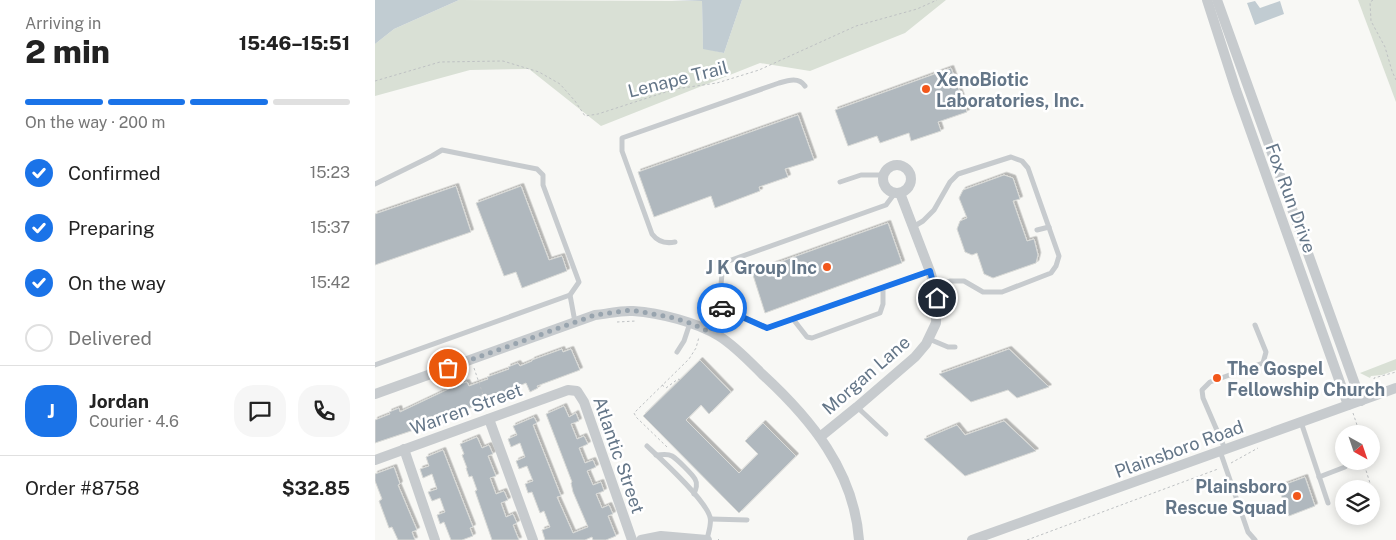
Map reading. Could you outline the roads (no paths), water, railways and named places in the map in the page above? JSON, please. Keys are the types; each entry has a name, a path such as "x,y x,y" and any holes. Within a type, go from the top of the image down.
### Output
{"street":[{"name":"Fox Run Drive","path":"1207,0 1235,90 1348,405"},
{"name":"Fox Run Drive","path":"1217,0 1361,401"},
{"path":"897,165 902,166 911,176 910,184 905,191 897,193 890,191 885,186 884,175 889,168 897,165"},
{"name":"Morgan Lane","path":"820,437 915,357 928,339 936,323 937,298 930,271 897,193"},
{"path":"375,394 595,315 631,310 670,317 689,328 710,332 719,336 786,396 820,437 835,459 847,486 858,524 859,540"},
{"name":"Plainsboro Road","path":"979,539 1396,388"},
{"name":"Warren Street","path":"375,460 568,390"},
{"name":"Atlantic Street","path":"568,390 577,391 584,402 633,540"},
{"path":"492,418 533,540"},
{"path":"404,449 435,540"},
{"path":"641,540 661,536 707,540"}],"lane":[{"path":"675,242 661,242 652,234 622,151 622,138 792,79 799,80 805,86"},
{"path":"375,184 442,150 537,169 543,175 543,185 579,282 570,294 375,365"},
{"path":"913,227 935,210 950,182 958,174 1011,157 1022,161 1028,168 1059,256 1057,266 1051,273 1002,292 983,292 964,281 949,282 934,287"},
{"path":"840,182 861,174 884,175"},
{"path":"710,332 719,306 723,263 886,205 897,193"},
{"path":"1037,230 1049,227"},
{"path":"719,306 767,328 930,271"},
{"path":"793,319 807,337 812,338 880,312 883,304 883,288"},
{"path":"570,294 575,322"},
{"path":"1255,326 1266,352 1263,363 1209,382 1202,390 1203,398 1222,450 1225,466 1248,532 1255,540"},
{"path":"677,352 689,328"},
{"path":"928,339 948,347 955,347"},
{"path":"857,407 886,434"},
{"path":"1301,422 1328,503"},
{"path":"647,446 708,510 711,519 707,540"},
{"path":"656,455 667,454 673,456 691,474 696,480 694,494"},
{"path":"1319,477 1339,470"},
{"path":"711,519 747,520"}],"place":[{"name":"XenoBiotic Laboratories, Inc.","path":"926,89"},
{"name":"J K Group Inc","path":"827,267"},
{"name":"The Gospel Fellowship Church","path":"1217,378"},
{"name":"Plainsboro Rescue Squad","path":"1297,496"}]}
